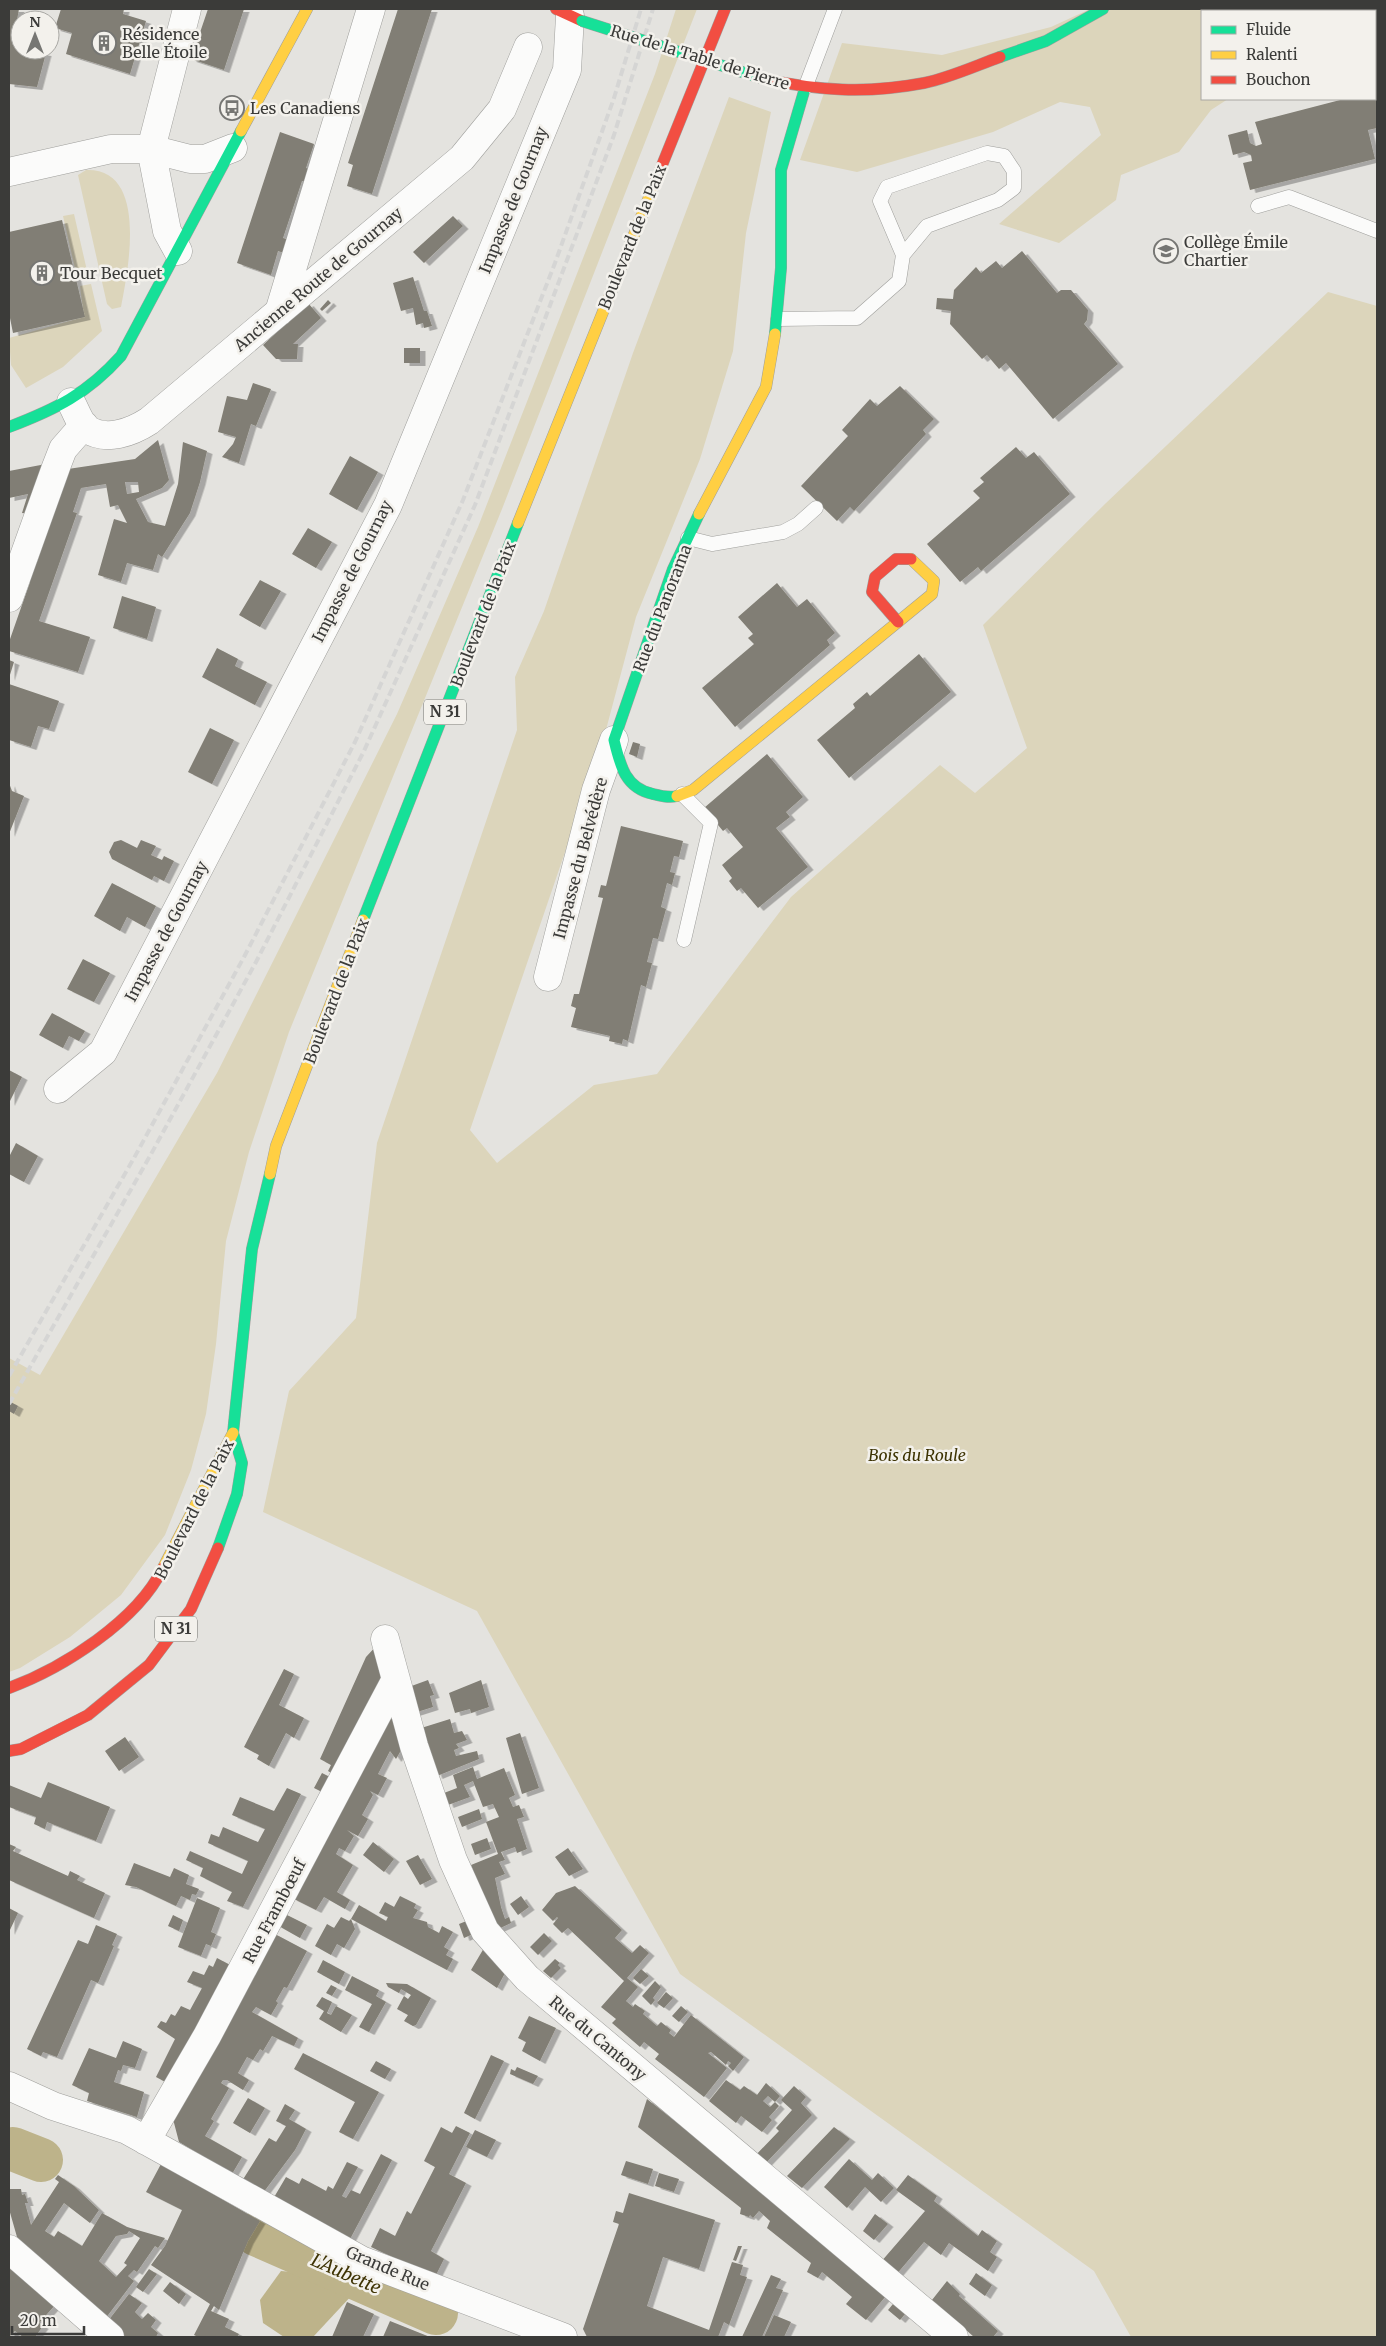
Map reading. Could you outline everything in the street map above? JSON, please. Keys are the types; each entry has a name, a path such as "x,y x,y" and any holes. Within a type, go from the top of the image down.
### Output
{"street":[{"path":"178,251 167,231 152,149 187,9"},
{"path":"9,427 71,402 92,388 121,356 234,148 306,9"},
{"path":"279,312 371,9"},
{"name":"Boulevard de la Paix","path":"9,1751 21,1748 88,1715 149,1665 191,1609 219,1547 237,1494 242,1463 234,1432 252,1249 276,1146 501,566 724,9"},
{"name":"Rue de la Table de Pierre","path":"569,15 761,78 805,88 851,90 925,83 1046,41 1103,9"},
{"name":"Impasse de Gournay","path":"58,1089 103,1052 388,505 567,70 569,15"},
{"name":"Ancienne Route de Gournay","path":"84,425 86,428 101,434 117,434 136,430 462,158 502,110 528,47"},
{"name":"Rue du Panorama","path":"614,740 673,570 766,387 778,319 780,170 805,88"},
{"path":"9,172 111,149 152,149 190,159 205,159 234,148"},
{"path":"9,598 63,449 84,425 71,402"},
{"path":"614,740 620,767 639,791 673,797 693,790 898,622 932,594 934,581 913,559 896,559 875,577 872,592 898,622"},
{"name":"Impasse du Belvédère","path":"548,977 596,790 614,740"},
{"name":"Boulevard de la Paix","path":"9,1688 36,1678 69,1660 115,1625 155,1584 203,1487 234,1432"},
{"name":"Rue du Cantony","path":"385,1638 414,1746 453,1860 485,1931 527,1978 954,2337"},
{"name":"Rue Frambœuf","path":"146,2141 207,2036 396,1679"},
{"name":"Grande Rue","path":"10,2091 127,2130 361,2260 563,2337"},
{"path":"9,2249 110,2337"}],"lane":[{"path":"805,88 835,9"},
{"path":"778,319 856,318 899,281 903,255 927,226 998,200 1014,188 1014,171 1004,156 987,153 887,187 880,201 903,255"},
{"path":"1258,206 1289,197 1377,231"},
{"path":"688,538 712,544 783,532 798,524 816,508"},
{"path":"682,794 711,823 684,940"}],"green space":[{"path":"676,9 697,9 502,509 289,1032 249,1152 226,1241 216,1344 206,1414 191,1470 165,1535 121,1595 70,1637 20,1668 9,1672 9,1358 40,1375 217,1073 397,714 478,527 655,74"},
{"path":"1090,9 1345,9 1201,10 1201,100 1226,100 1211,110 1179,152 1121,175 1116,200 1059,243 999,224 1101,135 1090,107 1060,102 993,132 857,172 800,160 842,43 942,55 1051,27"},
{"name":"Bois du Roule","path":"729,97 771,112 746,233 733,351 700,459 636,617 603,741 470,1130 497,1163 594,1085 657,1074 791,897 940,765 975,793 1027,748 983,625 1106,503 1328,292 1377,306 1377,2337 1131,2337 1094,2271 680,1974 477,1611 263,1512 289,1391 356,1318 377,1143 517,730 515,677 544,611 633,353"},
{"path":"86,170 106,174 119,185 127,203 130,224 130,247 127,270 121,307 112,309 107,304 78,175"},
{"path":"74,214 88,275 77,277 63,216"},
{"path":"91,284 102,331 63,367 26,388 11,365 9,338 84,317 80,286"}],"shaded area":[{"path":"281,2271 303,2273 353,2294 313,2337 284,2337 263,2323 260,2300"}],"building":[{"path":"9,9 19,9 10,10 10,60 44,60 37,87 9,84"},
{"name":"Résidence Belle Étoile","path":"61,9 124,9 123,14 146,21 130,74 66,54 72,33 60,29"},
{"path":"208,9 244,9 224,70 191,59"},
{"path":"398,9 432,9 372,194 347,186 353,165 348,163"},
{"path":"1377,22 1377,76 1376,75"},
{"path":"1377,86 1377,128 1368,130 1375,159 1250,190 1243,163 1252,161 1251,155 1244,152 1233,155 1228,135 1247,130 1250,143 1256,146 1262,144 1255,122 1340,100 1376,100"},
{"path":"280,132 314,144 306,168 312,170 308,182 302,181 283,238 289,240 284,253 278,251 271,275 237,263"},
{"path":"453,216 463,226 424,263 413,252"},
{"name":"Tour Becquet","path":"62,220 85,317 13,333 9,313 9,232"},
{"path":"1022,251 1057,293 1061,290 1071,290 1088,310 1087,320 1084,324 1118,364 1053,419 1006,363 999,369 987,355 982,359 950,324 951,311 936,309 937,298 953,299 954,290 976,267 981,273 996,261 1002,268"},
{"path":"413,277 424,311 427,311 432,326 424,328 423,323 416,325 413,308 401,311 393,283"},
{"path":"328,300 331,303 322,311 320,309"},
{"path":"308,303 321,318 293,344 298,344 297,359 276,359 263,345"},
{"path":"404,348 420,348 420,363 404,363"},
{"path":"253,383 271,389 256,426 251,424 239,463 222,457 233,444 236,437 218,432 227,396 247,400"},
{"path":"900,386 934,419 923,430 926,434 854,511 850,507 837,521 801,486 848,436 842,430 870,399 877,406"},
{"path":"158,440 169,480 162,488 136,499 148,522 165,526 178,484 183,442 207,451 190,513 162,557 158,554 153,570 127,563 121,582 98,575 114,519 127,523 118,505 110,507 106,484 81,488 73,512 77,513 39,621 90,637 78,672 9,651 9,642 30,582 26,581 34,561 37,562 68,469 135,459","holes":["125,482 138,482 139,492 127,494"]},
{"path":"1016,447 1026,458 1034,452 1070,494 981,571 978,567 960,582 927,544 980,498 973,491 984,482 980,478"},
{"path":"350,456 378,472 357,510 329,494"},
{"path":"46,464 30,514 22,513 28,494 9,498 9,471"},
{"path":"308,528 332,542 316,568 292,554"},
{"path":"260,580 281,591 260,627 239,615"},
{"path":"777,583 797,607 807,599 835,633 827,640 830,645 735,727 702,688 754,644 748,638 753,634 738,617"},
{"path":"122,596 156,607 147,639 113,628"},
{"path":"217,648 238,659 235,666 267,682 255,705 202,677"},
{"path":"919,654 951,692 849,778 817,740 855,708 853,704 867,692 870,696"},
{"path":"9,660 14,662 9,678"},
{"path":"9,684 59,701 49,729 38,726 31,747 9,740"},
{"path":"210,728 234,740 212,784 188,772"},
{"path":"633,742 640,744 637,757 629,754"},
{"path":"767,754 803,797 786,812 790,817 776,828 808,867 758,908 741,888 737,891 729,881 732,878 722,865 743,847 727,828 723,831 704,808"},
{"path":"9,783 12,791 24,796 9,834"},
{"path":"621,826 683,841 679,857 674,856 670,872 675,873 672,885 667,883 661,907 666,909 658,939 653,938 647,962 652,963 646,987 641,985 628,1041 623,1039 622,1044 609,1041 610,1036 571,1027 576,1008 571,1006 574,994 579,994 603,898 598,897 601,885 606,886"},
{"path":"121,840 137,848 141,840 156,846 151,855 162,860 164,856 174,861 164,881 154,876 152,880 112,859 109,852 114,842"},
{"path":"112,883 156,906 145,927 127,917 120,931 94,916"},
{"path":"83,959 110,973 94,1002 67,989"},
{"path":"52,1013 85,1031 79,1041 69,1036 63,1048 39,1035"},
{"path":"9,1070 22,1077 9,1103"},
{"path":"16,1143 38,1156 24,1182 9,1174 9,1157"},
{"path":"9,1401 18,1406 14,1414 9,1411"},
{"path":"378,1644 384,1668 376,1692 333,1774 328,1771 331,1765 320,1759 366,1657"},
{"path":"284,1669 294,1674 279,1705 304,1718 294,1738 286,1733 269,1766 257,1759 259,1755 244,1747"},
{"path":"428,1680 434,1695 430,1696 433,1707 414,1713 406,1688"},
{"path":"481,1680 489,1707 471,1713 470,1709 455,1713 449,1693"},
{"path":"385,1719 395,1719 404,1745 396,1759 390,1751 378,1774 387,1778 378,1795 370,1791 373,1795 362,1815 368,1819 358,1836 347,1830 354,1836 345,1851 339,1848 336,1854 353,1865 337,1892 350,1900 345,1909 324,1897 316,1910 292,1898"},
{"path":"450,1719 454,1733 462,1731 467,1740 456,1744 459,1748 454,1750 456,1756 477,1751 479,1759 437,1776 418,1729"},
{"path":"520,1733 539,1788 522,1794 506,1738"},
{"path":"125,1737 139,1757 119,1771 105,1751"},
{"path":"473,1767 477,1779 504,1768 515,1795 509,1798 513,1807 519,1805 524,1817 517,1819 527,1849 517,1853 515,1847 501,1852 505,1860 499,1862 505,1874 495,1878 505,1919 509,1917 511,1923 496,1930 471,1865 498,1854 486,1822 499,1817 493,1804 483,1807 473,1781 464,1785 470,1797 448,1805 444,1793 457,1788 453,1775"},
{"path":"322,1773 332,1778 324,1793 314,1788"},
{"path":"48,1782 110,1807 96,1841 47,1822 45,1829 34,1824 36,1817 9,1807 9,1785 41,1798"},
{"path":"287,1788 301,1794 243,1907 227,1901 232,1892 200,1876 203,1868 186,1860 190,1851 242,1874 248,1861 208,1843 211,1834 219,1837 223,1827 258,1842 265,1829 232,1815 240,1797 274,1811"},
{"path":"479,1809 482,1819 462,1827 458,1817"},
{"path":"487,1838 491,1849 475,1855 471,1844"},
{"path":"373,1842 394,1859 384,1872 363,1855"},
{"path":"9,1844 16,1847 13,1851 68,1876 70,1871 80,1876 77,1880 105,1893 94,1918 9,1880"},
{"path":"568,1848 583,1869 569,1876 555,1857"},
{"path":"418,1855 432,1879 420,1885 406,1861"},
{"path":"134,1863 170,1877 174,1868 189,1875 186,1884 199,1889 196,1895 192,1894 190,1900 181,1896 176,1906 136,1887 125,1885"},
{"path":"575,1886 622,1930 615,1938 632,1953 640,1945 649,1953 627,1978 638,1987 626,2001 633,2007 635,2004 645,2011 643,2014 657,2026 661,2022 671,2030 669,2033 674,2037 691,2015 744,2057 733,2071 728,2066 731,2063 728,2061 726,2065 711,2052 708,2053 727,2068 704,2097 655,2059 659,2054 644,2042 640,2047 612,2023 616,2019 601,2007 624,1981 568,1928 562,1933 553,1924 557,1917 553,1921 542,1910 556,1893"},
{"path":"400,1896 416,1904 414,1908 418,1910 413,1918 427,1922 428,1927 439,1933 442,1926 453,1932 444,1947 449,1950 446,1955 453,1959 447,1970 351,1919 359,1905 386,1921 388,1917 379,1913 385,1902 394,1907"},
{"path":"521,1896 529,1907 518,1915 510,1904"},
{"path":"197,1898 220,1908 211,1932 216,1934 211,1946 206,1944 201,1956 178,1947"},
{"path":"9,1908 18,1913 9,1932"},
{"path":"283,1913 307,1925 300,1938 277,1925"},
{"path":"173,1915 183,1920 179,1931 168,1926"},
{"path":"341,1917 349,1921 351,1919 355,1929 344,1948 337,1944 331,1955 315,1946 327,1924 334,1928"},
{"path":"469,1920 473,1934 464,1938 459,1924"},
{"path":"96,1925 117,1934 112,1945 114,1946 98,1983 91,1980 57,2057 43,2052 41,2056 27,2049 78,1940 88,1944"},
{"path":"273,1933 307,1951 287,1988 284,1987 276,2001 278,2003 271,2015 256,2007 252,2012 298,2038 294,2046 272,2036 263,2051 260,2049 253,2060 247,2057 238,2073 249,2080 243,2090 227,2080 223,2080 221,2083 229,2088 211,2119 214,2121 205,2136 242,2157 232,2174 179,2142 173,2119"},
{"path":"544,1933 552,1941 538,1955 530,1947"},
{"path":"484,1948 505,1973 497,1988 471,1970"},
{"path":"217,1958 232,1966 171,2085 156,2077 175,2039 157,2027 161,2021 166,2023 171,2014 175,2016 181,2006 190,2010 202,1988 187,1982 193,1971 204,1975 209,1965 213,1967"},
{"path":"555,1959 560,1963 558,1965 561,1968 551,1978 543,1971"},
{"path":"323,1960 345,1972 339,1984 317,1972"},
{"path":"641,1969 649,1976 640,1984 633,1978"},
{"path":"352,1976 379,1990 376,1996 386,2002 369,2032 359,2027 372,2004 345,1990"},
{"path":"655,1981 661,1987 653,1998 655,2000 651,2005 642,1996"},
{"path":"386,1983 407,1984 431,1998 416,2025 413,2026 404,2021 408,2015 397,2009 404,1996 408,1999 411,1995 401,1989 399,1993 388,1987"},
{"path":"331,1985 337,1988 332,1996 326,1993"},
{"path":"666,1992 673,1998 664,2008 657,2003"},
{"path":"322,1997 332,2002 327,2013 331,2015 336,2006 352,2015 341,2032 319,2019 324,2011 316,2006"},
{"path":"681,2006 688,2012 679,2022 672,2016"},
{"path":"529,2016 556,2028 540,2061 522,2051 526,2042 518,2038"},
{"path":"123,2041 142,2049 135,2068 123,2065 121,2071 118,2070 114,2082 144,2092 137,2117 87,2101 89,2093 72,2085 89,2048 116,2058"},
{"path":"303,2053 379,2092 353,2139 339,2132 355,2102 294,2069"},
{"path":"491,2055 504,2061 475,2119 464,2113"},
{"path":"376,2061 391,2069 385,2079 370,2071"},
{"path":"517,2067 538,2076 533,2084 510,2074 511,2069 515,2071"},
{"path":"726,2080 740,2090 744,2086 757,2095 766,2083 780,2096 775,2102 779,2106 769,2117 772,2120 762,2132 741,2116 736,2123 709,2101","holes":["768,2096 775,2102 770,2107 763,2101"]},
{"path":"794,2086 806,2097 801,2103 812,2115 762,2167 752,2159 779,2131 776,2128 792,2110 781,2100"},
{"path":"248,2098 265,2108 250,2133 233,2123"},
{"path":"647,2099 890,2291 866,2320 846,2304 852,2297 822,2272 818,2278 807,2272 811,2263 767,2228 770,2221 759,2211 753,2218 750,2215 749,2217 740,2214 741,2208 638,2127"},
{"path":"285,2104 295,2110 289,2119 306,2129 295,2150 263,2193 242,2181 269,2138 276,2142 286,2126 276,2121"},
{"path":"456,2126 470,2133 449,2174 466,2183 431,2251 444,2259 435,2277 371,2247 380,2228 395,2236 407,2211 411,2214 435,2167 424,2161 441,2127 452,2133"},
{"path":"834,2127 850,2139 802,2188 787,2176"},
{"path":"475,2130 496,2140 487,2157 466,2147"},
{"path":"381,2154 392,2160 349,2241 273,2199 286,2177 299,2184 302,2178 326,2191 328,2186 333,2189 347,2162 358,2167 342,2196 346,2198 351,2190 360,2194"},
{"path":"849,2159 872,2180 878,2173 894,2188 881,2202 865,2187 847,2208 824,2187"},
{"path":"626,2161 653,2169 648,2184 621,2175"},
{"path":"161,2164 260,2221 248,2241 219,2310 214,2306 211,2311 229,2319 225,2327 239,2334 237,2337 198,2337 194,2335 210,2304 151,2265 165,2246 182,2210 146,2192"},
{"path":"659,2173 679,2179 674,2192 655,2186"},
{"path":"58,2175 74,2186 99,2210 90,2223 64,2203 45,2231 54,2237 58,2231 82,2246 102,2213 127,2227 165,2238 158,2248 155,2246 137,2272 134,2270 128,2276 134,2281 105,2319 30,2254 17,2237 9,2209 10,2189 21,2189 22,2195 25,2194 28,2203 25,2203 31,2225 59,2182 55,2179","holes":["129,2231 140,2238 124,2263 127,2265 116,2277 99,2261 116,2236 127,2234"]},
{"path":"908,2175 937,2196 934,2201 978,2236 982,2230 997,2241 990,2252 997,2257 988,2271 949,2243 941,2255 924,2242 895,2276 880,2263 925,2211 896,2190"},
{"path":"629,2193 715,2220 699,2269 663,2257 647,2306 709,2330 732,2262 743,2265 740,2275 747,2277 729,2325 724,2322 718,2337 587,2337 583,2329 619,2224 613,2222 616,2211 623,2213"},
{"path":"875,2214 888,2224 874,2240 863,2231"},
{"path":"738,2246 742,2246 736,2261 733,2260"},
{"path":"9,2267 13,2267 56,2304 39,2323 43,2326 35,2337 23,2337 15,2331 9,2337"},
{"path":"149,2269 157,2274 143,2292 136,2287"},
{"path":"976,2273 992,2285 985,2296 969,2284"},
{"path":"771,2275 781,2279 776,2288 783,2290 762,2337 742,2337"},
{"path":"947,2281 960,2294 959,2296 998,2331 993,2337 974,2337 932,2300"},
{"path":"170,2282 186,2294 179,2304 163,2291"},
{"path":"129,2294 142,2303 135,2312 142,2319 148,2313 156,2320 151,2327 158,2333 156,2337 124,2337 108,2321"},
{"path":"898,2298 910,2308 900,2320 888,2310"},
{"path":"347,2302 374,2314 363,2337 332,2337"},
{"path":"774,2315 791,2322 784,2337 764,2337"},
{"path":"390,2321 430,2337 383,2337"}],"waterway":[{"name":"L'Aubette","path":"13,2149 41,2160"},
{"name":"L'Aubette","path":"256,2234 436,2313"}],"railway":[{"path":"9,1376 134,1158 244,957 355,742 463,500 555,263 614,98 641,9"},
{"path":"9,1404 150,1156 256,962 364,751 475,505 614,135 653,9"}],"traffic: fast":[{"path":"1000,57 1046,41 1103,9"},
{"path":"582,21 761,78"},
{"path":"775,334 781,268 781,170 805,88"},
{"path":"9,427 42,414 70,399 96,381 121,356 241,131"},
{"path":"677,796 668,797 636,787 625,774 614,740 673,569 699,514"},
{"path":"363,920 518,523"},
{"path":"218,1548 237,1494 242,1463 233,1433 252,1249 270,1174"}],"traffic: slow":[{"path":"241,131 307,9"},
{"path":"518,523 654,185"},
{"path":"699,514 766,387 775,334"},
{"path":"677,796 693,790 932,594 934,581 911,559"},
{"path":"270,1174 276,1146 363,920"},
{"path":"163,1568 233,1433"}],"traffic: jam":[{"path":"556,9 582,21"},
{"path":"654,185 725,9"},
{"path":"761,78 802,86 842,90 882,89 933,81 1000,57"},
{"path":"898,622 872,592 875,577 896,559 911,559"},
{"path":"9,1751 21,1749 88,1715 149,1665 191,1609 218,1548"},
{"path":"9,1688 75,1655 117,1624 151,1588 163,1568"}],"place":[{"name":"Résidence Belle Étoile","path":"104,43"},
{"name":"Les Canadiens","path":"232,108"},
{"name":"Collège Émile Chartier","path":"1166,251"},
{"name":"Tour Becquet","path":"42,273"}]}
